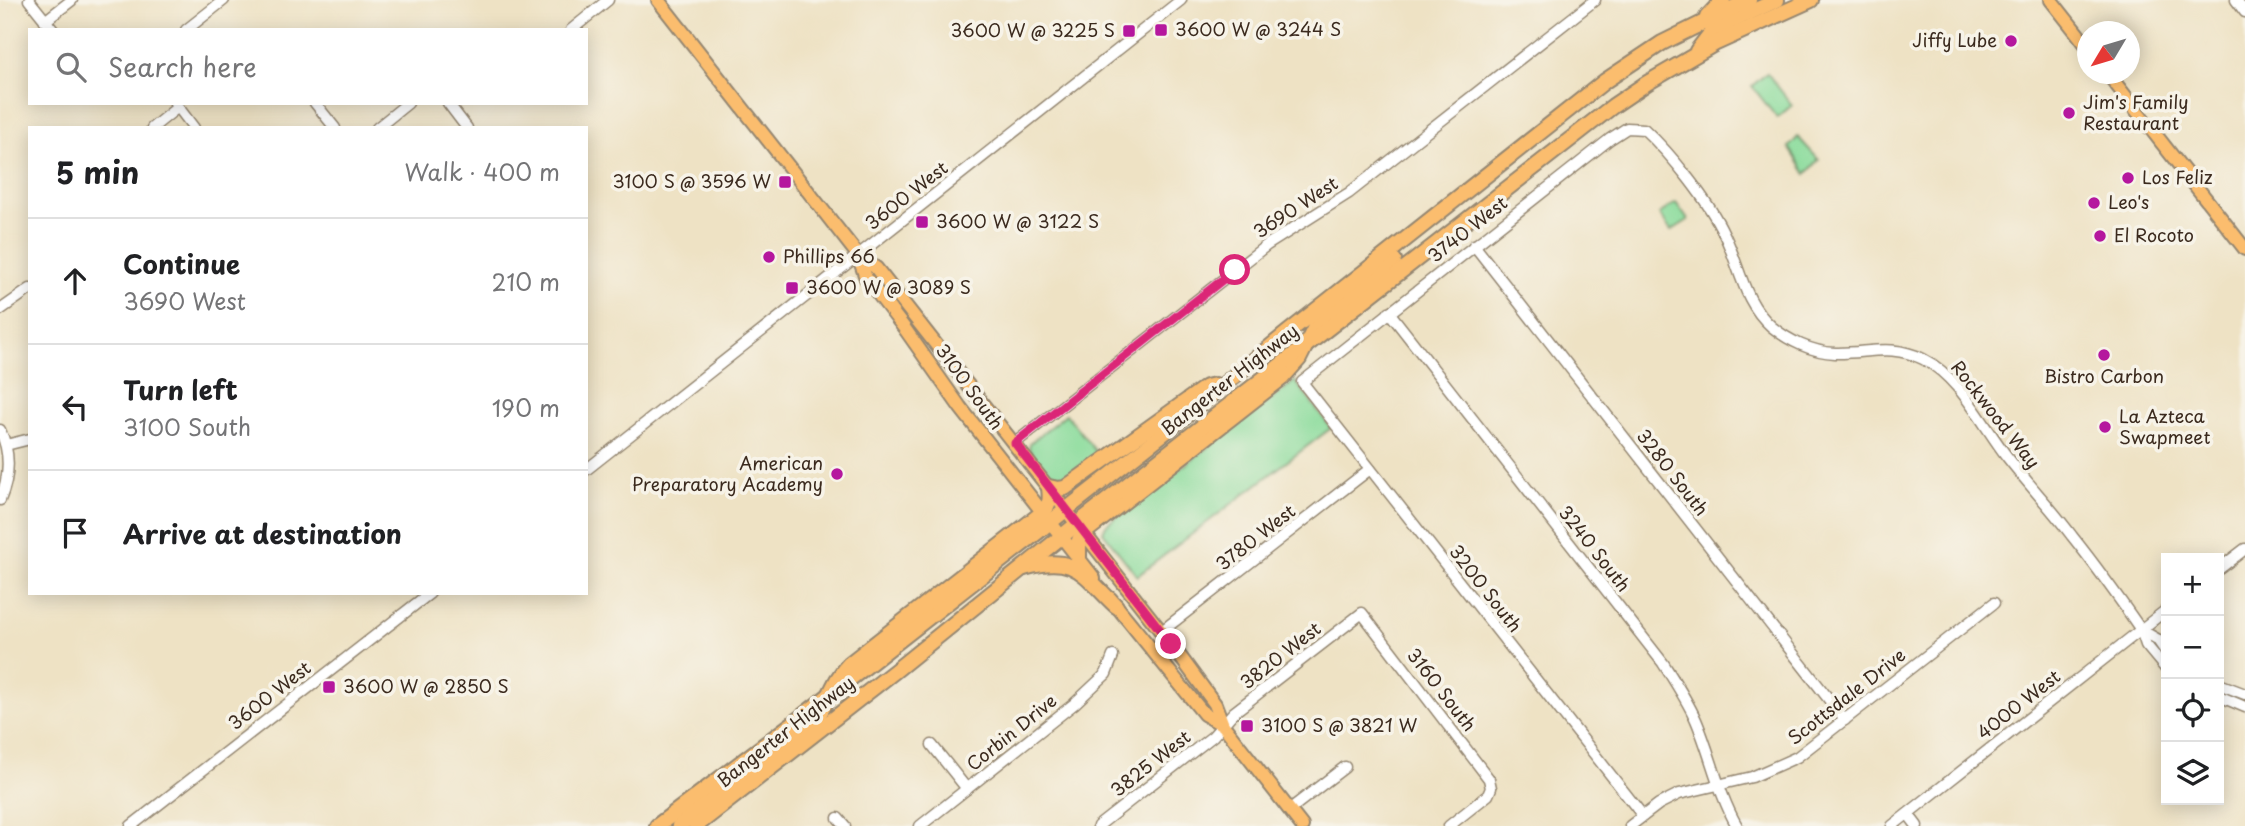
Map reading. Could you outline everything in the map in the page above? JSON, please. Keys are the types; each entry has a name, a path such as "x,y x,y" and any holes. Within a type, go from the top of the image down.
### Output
{"highway":[{"path":"1704,21 1723,0"},
{"name":"Bangerter Highway","path":"679,826 813,723 835,682 849,664 1046,517 1066,509 1605,81 1662,43 1749,0"},
{"path":"1694,55 1713,30 1777,0"},
{"name":"Bangerter Highway","path":"696,826 895,671 1061,536 1081,528 1306,345 1613,106 1647,83 1740,30 1811,0"},
{"path":"1306,345 1318,321 1417,242 1426,223"},
{"path":"1046,517 1050,499 1049,486 1065,488 1206,387 1225,384"},
{"path":"1079,559 1081,528"},
{"path":"1020,570 1049,563 1073,566 1116,606"},
{"name":"Bangerter Highway","path":"657,826 830,695"}],"main road":[{"name":"3100 South","path":"659,0 858,255 876,268 1162,631 1215,704 1223,725 1302,826"},
{"path":"2051,0 2077,33"},
{"path":"2116,84 2245,249"},
{"name":"3100 South","path":"858,255 866,278 960,407 1204,714 1223,725"}],"street":[{"path":"29,0 51,28"},
{"path":"45,21 72,0"},
{"path":"189,28 224,0"},
{"path":"573,28 608,0"},
{"name":"3600 West","path":"588,468 1181,0"},
{"name":"3690 West","path":"1015,443 1267,244 1349,193 1595,0"},
{"path":"2236,0 2245,12"},
{"path":"154,126 176,105 192,126"},
{"path":"318,105 333,126"},
{"path":"379,126 406,105"},
{"path":"449,105 465,126"},
{"name":"3740 West","path":"1302,382 1610,139 1627,128 1644,129 1658,142"},
{"name":"Rockwood Way","path":"1658,142 1714,214 1731,248 1744,289 1763,318 1782,334 1811,349 1833,353 1874,349 1899,350 1939,369 1952,381 2006,456 2083,549 2141,630"},
{"name":"3280 South","path":"1474,245 1845,720"},
{"path":"0,310 28,291"},
{"name":"3240 South","path":"1388,312 1663,663 1680,688 1696,721 1718,784 1738,826"},
{"name":"3200 South","path":"1302,382 1643,816"},
{"path":"0,430 6,445 8,470 0,500"},
{"path":"6,445 28,440"},
{"name":"3780 West","path":"1162,631 1370,469"},
{"path":"2224,565 2245,549"},
{"name":"3600 West","path":"131,826 427,595"},
{"name":"Scottsdale Drive","path":"1630,826 1658,804 1674,796 1761,774 1805,752 1994,603"},
{"name":"3820 West","path":"1223,725 1233,713 1362,613"},
{"name":"3160 South","path":"1362,613 1486,775 1491,788 1485,798 1449,826"},
{"name":"4000 West","path":"1892,826 2161,614"},
{"path":"2141,630 2157,639 2161,645"},
{"path":"2141,630 2146,645 2161,663"},
{"name":"Corbin Drive","path":"920,826 1074,704 1106,674 1113,656"},
{"path":"2224,686 2245,694"},
{"path":"2224,698 2245,706"},
{"name":"3825 West","path":"1098,826 1213,736 1223,725"},
{"path":"932,745 968,789"},
{"path":"1289,810 1345,767"},
{"path":"1908,814 1917,826"}],"green space":[{"path":"1767,73 1792,105 1777,118 1752,86"},
{"path":"1798,137 1819,160 1806,174 1789,147"},
{"path":"1676,203 1688,220 1671,231 1659,214"},
{"path":"1295,381 1331,428 1137,576 1103,532 1106,525"},
{"path":"1066,414 1097,453 1066,478 1046,472 1029,449 1030,443"}],"place":[{"name":"3600 W @ 3244 S","path":"1161,30"},
{"name":"3600 W @ 3225 S","path":"1129,31"},
{"name":"Jiffy Lube","path":"2011,41"},
{"name":"Jim's Family Restaurant","path":"2069,113"},
{"name":"Los Feliz","path":"2128,178"},
{"name":"3100 S @ 3596 W","path":"785,182"},
{"name":"Leo's","path":"2094,203"},
{"name":"3600 W @ 3122 S","path":"922,222"},
{"name":"El Rocoto","path":"2100,236"},
{"name":"Phillips 66","path":"769,257"},
{"name":"3600 W @ 3089 S","path":"792,288"},
{"name":"Bistro Carbon","path":"2104,355"},
{"name":"La Azteca Swapmeet","path":"2105,427"},
{"name":"American Preparatory Academy","path":"837,474"},
{"name":"3600 W @ 2850 S","path":"329,687"},
{"name":"3100 S @ 3821 W","path":"1247,726"}],"route":[{"path":"1171,644 1015,443 1235,270"}]}
